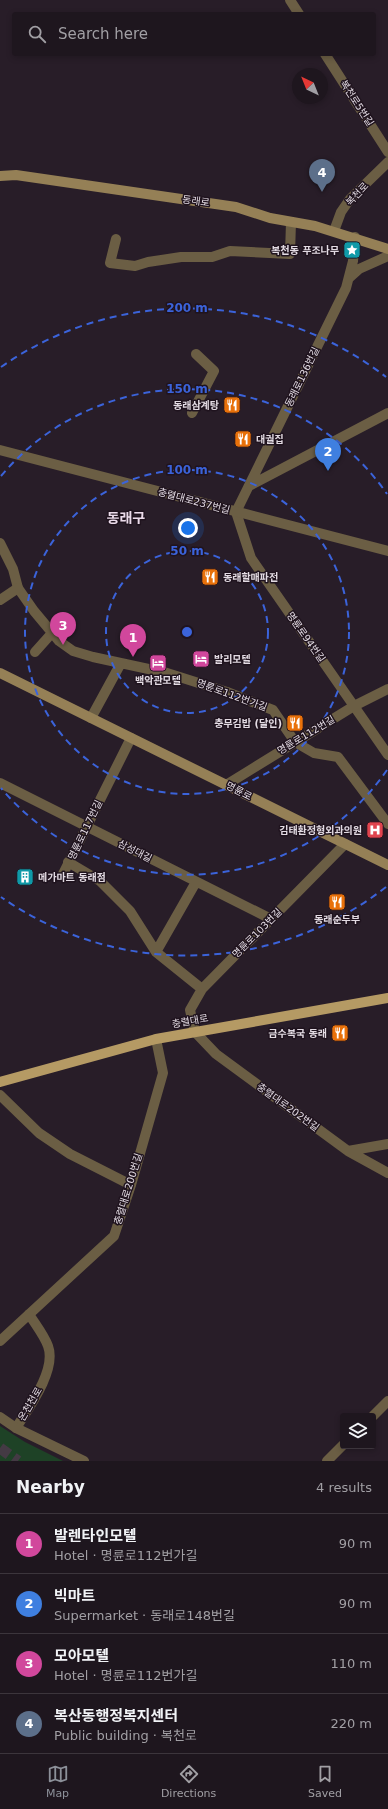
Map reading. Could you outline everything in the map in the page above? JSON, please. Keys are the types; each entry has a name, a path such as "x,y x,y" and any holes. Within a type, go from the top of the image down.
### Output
{"main road":[{"name":"동래로","path":"0,176 16,175 236,207 270,218 334,231 388,249"},
{"name":"명륜로","path":"0,672 388,865"},
{"name":"충렬대로","path":"0,1082 156,1039 388,998"}],"street":[{"path":"290,0 298,12"},
{"name":"복천로5번길","path":"326,56 388,152"},
{"name":"복천로","path":"334,231 341,212 350,199 388,162"},
{"path":"116,240 110,263 135,266 148,262 181,258 212,257 230,251 290,254 291,222"},
{"name":"동래로136번길","path":"236,512 349,278 355,237"},
{"path":"349,278 359,269 388,256"},
{"path":"192,413 214,371 196,354"},
{"path":"249,486 388,413"},
{"name":"충렬대로237번길","path":"0,450 388,551"},
{"name":"명륜로94번길","path":"236,512 251,558 388,755"},
{"name":"명륜로112번가길","path":"0,543 13,569 18,588 52,633 59,641 73,651 93,657 167,673 227,692 273,710 295,742"},
{"path":"0,600 18,588"},
{"path":"35,652 52,633"},
{"path":"91,718 120,663"},
{"name":"명륜로112번길","path":"226,785 354,706 388,689"},
{"name":"명륜로117번길","path":"131,738 68,862 100,881 130,911 156,952 202,989"},
{"path":"295,742 314,753 338,757 388,824"},
{"name":"삼성대길","path":"0,783 271,920"},
{"name":"명륜로103번길","path":"195,1032 190,1010 202,989 345,844"},
{"path":"62,874 68,862"},
{"path":"156,952 196,882"},
{"name":"충렬대로202번길","path":"195,1032 216,1054 348,1151 388,1173"},
{"name":"충렬대로200번길","path":"1,1338 30,1314 114,1236 131,1185 163,1073 156,1039"},
{"path":"0,1095 39,1133 70,1154 131,1185"},
{"path":"348,1151 388,1144"},
{"name":"온천천로","path":"16,1428 39,1392 49,1361 48,1347 30,1314"},
{"path":"376,1413 388,1401"},
{"name":"온천천로","path":"0,1417 16,1428 84,1461"},
{"path":"327,1461 340,1448"}],"green space":[{"path":"0,1426 25,1442 63,1461 0,1461"}],"tunnel":[{"path":"0,1448 18,1461"}],"place":[{"name":"복산동행정복지센터","path":"322,192"},
{"name":"복천동 푸조나무","path":"352,250"},
{"name":"동래삼계탕","path":"232,405"},
{"name":"대궐집","path":"243,439"},
{"name":"빅마트","path":"328,471"},
{"name":"동래할매파전","path":"210,577"},
{"name":"모아모텔","path":"63,645"},
{"name":"발렌타인모텔","path":"133,657"},
{"name":"발리모텔","path":"201,659"},
{"name":"백악관모텔","path":"158,663"},
{"name":"충무김밥 (달인)","path":"295,723"},
{"name":"김태환정형외과의원","path":"375,830"},
{"name":"메가마트 동래점","path":"25,877"},
{"name":"동래순두부","path":"337,902"},
{"name":"금수복국 동래","path":"340,1033"}],"district":[{"name":"동래구","path":"126,518"}]}
